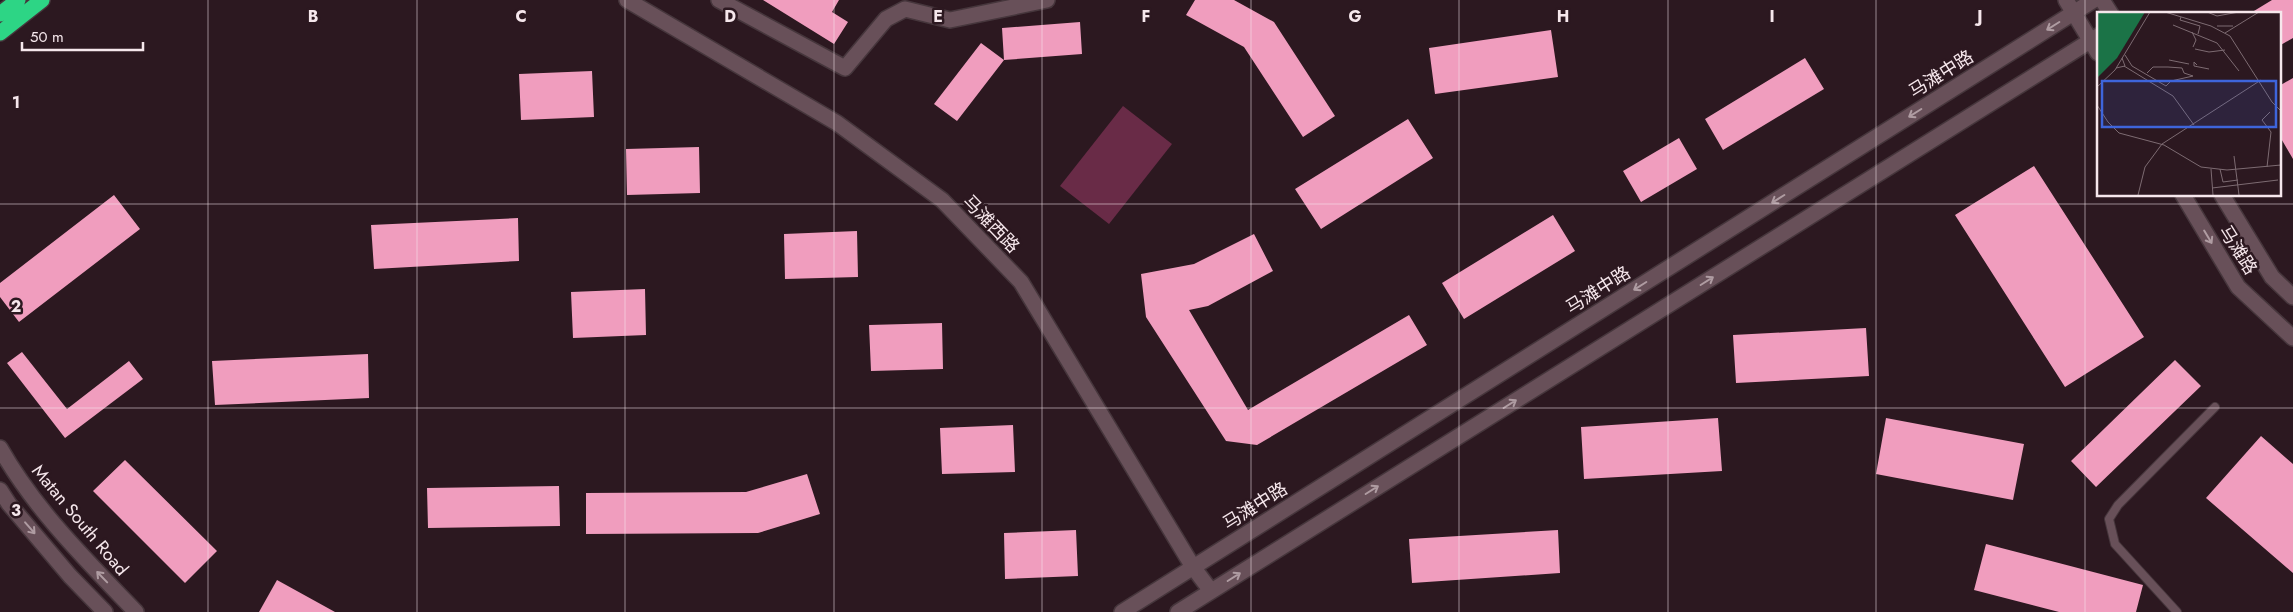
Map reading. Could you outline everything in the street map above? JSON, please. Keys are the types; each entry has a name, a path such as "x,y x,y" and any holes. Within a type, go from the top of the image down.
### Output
{"highway":[{"path":"0,14 18,0"},
{"path":"0,33 42,0"}],"main road":[{"name":"马滩西路","path":"627,0 836,123 942,200 1021,282 1193,567 1211,591"},
{"path":"719,0 846,68 886,19 905,9 950,20 1047,0"},
{"name":"马滩中路","path":"1122,612 2070,6 2094,0"},
{"path":"2102,0 2110,12"},
{"path":"1178,612 2096,43 2070,6"},
{"name":"马滩路","path":"2184,196 2238,287 2293,338"},
{"name":"马滩路","path":"2223,196 2272,277 2293,296"},
{"name":"Matan South Road","path":"0,448 37,502 77,551 136,612"},
{"path":"0,490 9,504 70,576 105,612"}],"lane":[{"path":"2178,612 2115,544 2110,519 2118,506 2215,407"}],"shaded area":[{"path":"1123,106 1172,144 1109,224 1060,186"}],"building":[{"path":"763,0 839,0 832,12 848,22 834,44"},
{"path":"1195,0 1234,0 1274,22 1335,116 1303,137 1244,47 1186,15"},
{"path":"2272,0 2293,0 2293,38 2280,45 2280,12 2252,12"},
{"path":"1080,22 1082,54 1004,60 1002,28"},
{"path":"1551,30 1558,77 1435,94 1429,48"},
{"path":"981,43 1004,60 957,121 934,104"},
{"path":"1805,58 1824,89 1723,150 1705,119"},
{"path":"592,71 594,117 521,120 519,74"},
{"path":"2293,78 2293,159 2280,137 2280,85"},
{"path":"1408,119 1433,158 1321,229 1295,189"},
{"path":"1679,138 1697,169 1641,202 1623,171"},
{"path":"699,147 700,193 627,195 626,149"},
{"path":"2034,166 2144,337 2065,387 1955,215"},
{"path":"114,195 140,229 19,322 0,297 0,283"},
{"path":"1553,215 1575,251 1464,319 1442,283"},
{"path":"518,218 519,261 374,269 371,225"},
{"path":"857,231 858,277 785,279 784,234"},
{"path":"1254,234 1273,271 1208,306 1189,310 1248,410 1409,315 1427,345 1257,445 1226,441 1146,317 1141,274 1194,264"},
{"path":"645,289 646,335 573,338 571,292"},
{"path":"942,323 943,369 871,371 869,325"},
{"path":"1866,328 1869,376 1736,383 1733,335"},
{"path":"22,352 67,409 129,361 143,379 65,438 7,363"},
{"path":"368,354 369,398 215,405 212,361"},
{"path":"2175,360 2201,386 2096,487 2071,461"},
{"path":"1718,418 1722,471 1584,479 1581,427"},
{"path":"1886,418 2024,444 2013,500 1876,474"},
{"path":"1013,425 1015,472 942,474 940,428"},
{"path":"2261,436 2293,464 2293,573 2206,498"},
{"path":"125,460 217,551 185,583 93,491"},
{"path":"807,474 820,514 758,533 586,534 586,493 746,492"},
{"path":"559,486 560,526 428,528 427,488"},
{"path":"1076,530 1078,576 1005,579 1004,533"},
{"path":"1558,530 1560,573 1412,583 1409,539"},
{"path":"1986,544 2143,585 2136,612 2059,612 1974,590"},
{"path":"277,580 335,612 259,612"}]}
